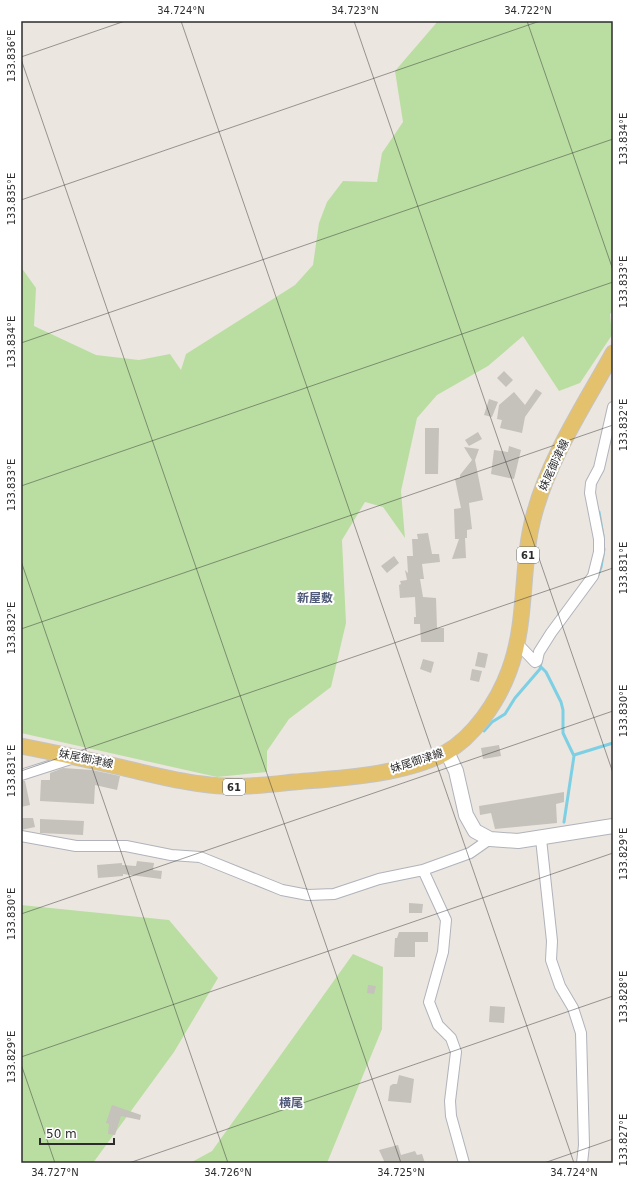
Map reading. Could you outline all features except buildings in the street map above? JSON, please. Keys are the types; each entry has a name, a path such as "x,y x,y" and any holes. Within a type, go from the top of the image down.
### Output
{"main road":[{"name":"妹尾御津線","path":"21,746 78,757 170,778 230,787 328,779 391,770 447,752 480,722 493,705 509,672 518,644 529,539 542,490 563,445 609,370 613,353"}],"street":[{"path":"518,644 535,662 537,661 539,652 550,633 593,576 599,552 599,538 590,494 591,483 599,468 613,407"},
{"path":"447,752 456,771 466,815 475,831 490,839 518,841 613,826"},
{"path":"21,775 78,757"},
{"path":"21,836 47,842 76,846 126,846 171,855 200,857 282,890 308,895 334,894 379,879 423,870 470,853 490,839"},
{"path":"540,838 552,941 551,960 560,986 573,1008 581,1033 584,1145 582,1163"},
{"path":"423,870 446,920 443,952 429,1002 438,1025 451,1038 456,1052 450,1101 451,1116 464,1163"}],"green space":[{"path":"438,21 613,21 613,311 610,314 612,335 580,383 559,391 523,336 488,366 437,395 417,418 401,491 405,538 383,507 365,502 342,540 346,623 331,687 289,719 267,751 267,772 217,777 21,733 21,267 36,288 34,326 96,355 139,360 170,354 181,370 186,354 295,285 313,265 319,223 327,202 343,181 377,182 382,153 403,122 395,71"},
{"path":"21,905 169,920 218,978 174,1052 93,1163 21,1163"},
{"path":"353,954 383,967 382,1029 327,1163 190,1163 212,1151"}],"waterway":[{"path":"599,512 603,536"},
{"path":"598,575 604,549"},
{"path":"484,731 492,722 505,714 515,698 540,669 541,662"},
{"path":"541,667 546,672 561,702 563,710 563,733 574,756 564,822"},
{"path":"574,755 613,743"}],"district":[{"name":"新屋敷","path":"315,598"},
{"name":"横尾","path":"291,1103"}]}
